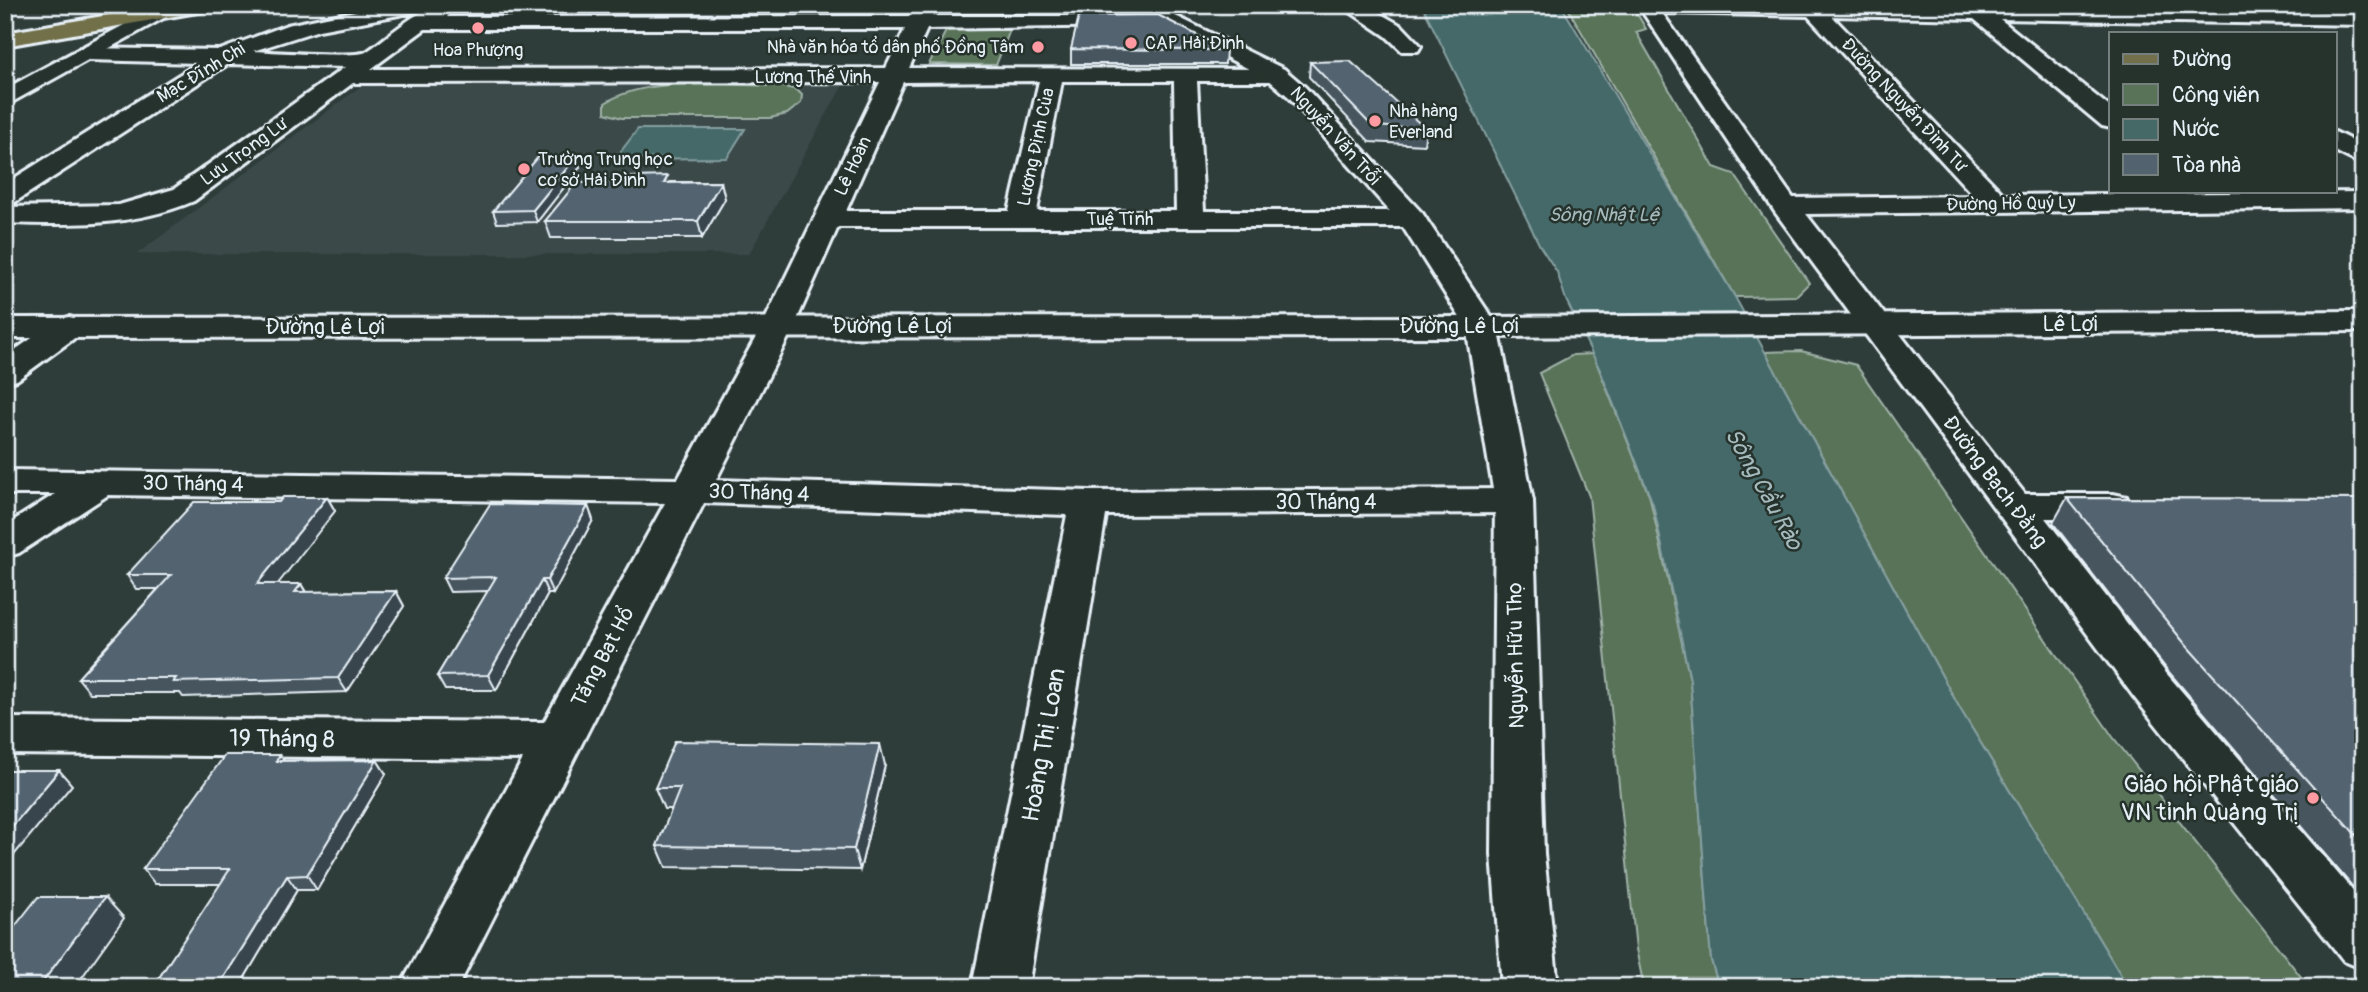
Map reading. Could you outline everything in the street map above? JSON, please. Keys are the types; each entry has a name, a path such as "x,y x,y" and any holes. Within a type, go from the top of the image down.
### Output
{"main road":[{"path":"5,26 129,5"},
{"path":"5,41 203,5"}],"street":[{"path":"5,77 141,5"},
{"path":"93,51 165,21 215,5"},
{"name":"Lưu Trọng Lư","path":"5,215 111,216 161,206 184,195 359,68 420,14 454,5"},
{"path":"612,23 629,5"},
{"name":"Nguyễn Văn Trỗi","path":"1136,5 1276,75 1297,92 1412,219 1482,327"},
{"path":"1350,5 1394,31 1410,46"},
{"path":"2225,5 2247,18"},
{"path":"1649,6 2127,11 2247,18 2363,19"},
{"name":"Đường Bạch Đằng","path":"1649,6 1785,206 2150,685 2363,944"},
{"name":"Đường Nguyễn Đình Tư","path":"1814,8 1997,204"},
{"path":"5,99 170,9"},
{"path":"1976,9 2109,119"},
{"path":"2127,11 2161,32"},
{"path":"420,14 612,23 777,14 923,14 1171,22"},
{"name":"Mạc Đĩnh Chi","path":"5,196 223,57 248,44 288,33 420,14"},
{"name":"Lê Hoàn","path":"778,326 923,14"},
{"path":"5,41 48,40 55,45 51,52"},
{"name":"Lương Thế Vinh","path":"93,51 223,57 359,68 894,77 1276,75"},
{"path":"1185,75 1190,219"},
{"name":"Lương Định Của","path":"1021,219 1052,76"},
{"path":"2336,141 2363,157"},
{"name":"Đường Hồ Quý Ly","path":"1785,206 1997,204 2202,196 2363,200"},
{"path":"5,238 38,216"},
{"name":"Tuệ Tĩnh","path":"828,219 1412,219"},
{"name":"Lê Lợi","path":"1778,324 2363,321"},
{"name":"Đường Lê Lợi","path":"5,328 1482,327 1569,324 1778,324"},
{"name":"Tăng Bạt Hổ","path":"428,987 778,326"},
{"path":"5,373 69,327"},
{"name":"Nguyễn Hữu Thọ","path":"1482,327 1514,501 1518,854 1530,987"},
{"name":"30 Tháng 4","path":"5,482 691,491 1089,503 1514,501"},
{"path":"5,544 100,483"},
{"name":"Hoàng Thị Loan","path":"1000,987 1089,503"},
{"path":"2014,506 2153,507"},
{"name":"19 Tháng 8","path":"5,736 558,741"}],"shaded area":[{"name":"Trường Trung học cơ sở Hải Đình","path":"844,83 749,254 137,254 364,84"}],"green space":[{"path":"1566,5 1632,5 1646,29 1636,32 1714,167 1734,174 1809,283 1796,296 1735,297"},
{"path":"947,29 1010,30 996,65 929,64"},
{"path":"666,85 780,86 797,90 802,95 801,103 787,114 770,118 622,118 605,113 605,103 623,94"},
{"path":"1801,351 1856,365 2113,737 2309,987 2128,987 1959,707 1765,352"},
{"path":"1593,354 1650,498 1690,680 1711,960 1719,987 1644,987 1636,949 1589,496 1539,373 1573,355"}],"water":[{"path":"1422,5 1561,5 1735,297 1959,707 2128,987 1719,987 1711,960 1690,680 1653,504 1600,370 1566,300 1557,272 1540,246"},
{"path":"638,129 745,129 727,158 615,159"}],"building":[{"path":"1158,15 1226,50 1071,49 1079,16"},
{"path":"1350,61 1426,129 1372,126 1310,62"},
{"path":"539,156 577,156 533,210 493,211"},
{"path":"668,176 664,183 721,182 698,221 545,221 576,183 628,182 632,177"},
{"path":"283,497 327,497 257,584 301,584 295,592 396,591 338,678 173,682 176,678 78,678 171,575 127,575 194,502 279,502"},
{"name":"Giáo hội Phật giáo VN tỉnh Quảng Trị","path":"2067,498 2363,499 2363,843 2186,645"},
{"path":"490,504 588,506 547,580 542,580 488,675 437,676 496,577 443,578"},
{"path":"675,741 880,744 854,849 657,846 680,788 655,788"},
{"path":"225,755 280,755 276,761 377,760 307,875 287,876 218,987 153,987 230,869 143,869"},
{"path":"5,770 59,770 5,835"},
{"path":"38,897 105,897 39,987 5,987 5,939"}],"place":[{"name":"Hoa Phượng","path":"478,28"},
{"name":"CAP Hải Đình","path":"1131,43"},
{"name":"Nhà văn hóa tổ dân phố Đồng Tâm","path":"1038,47"},
{"name":"Nhà hàng Everland","path":"1375,121"},
{"name":"Trường Trung học cơ sở Hải Đình","path":"524,169"},
{"name":"Giáo hội Phật giáo VN tỉnh Quảng Trị","path":"2313,798"}],"water label":[{"name":"Sông Nhật Lệ","path":"1604,215"},
{"name":"Sông Cầu Rào","path":"1764,489"}]}
